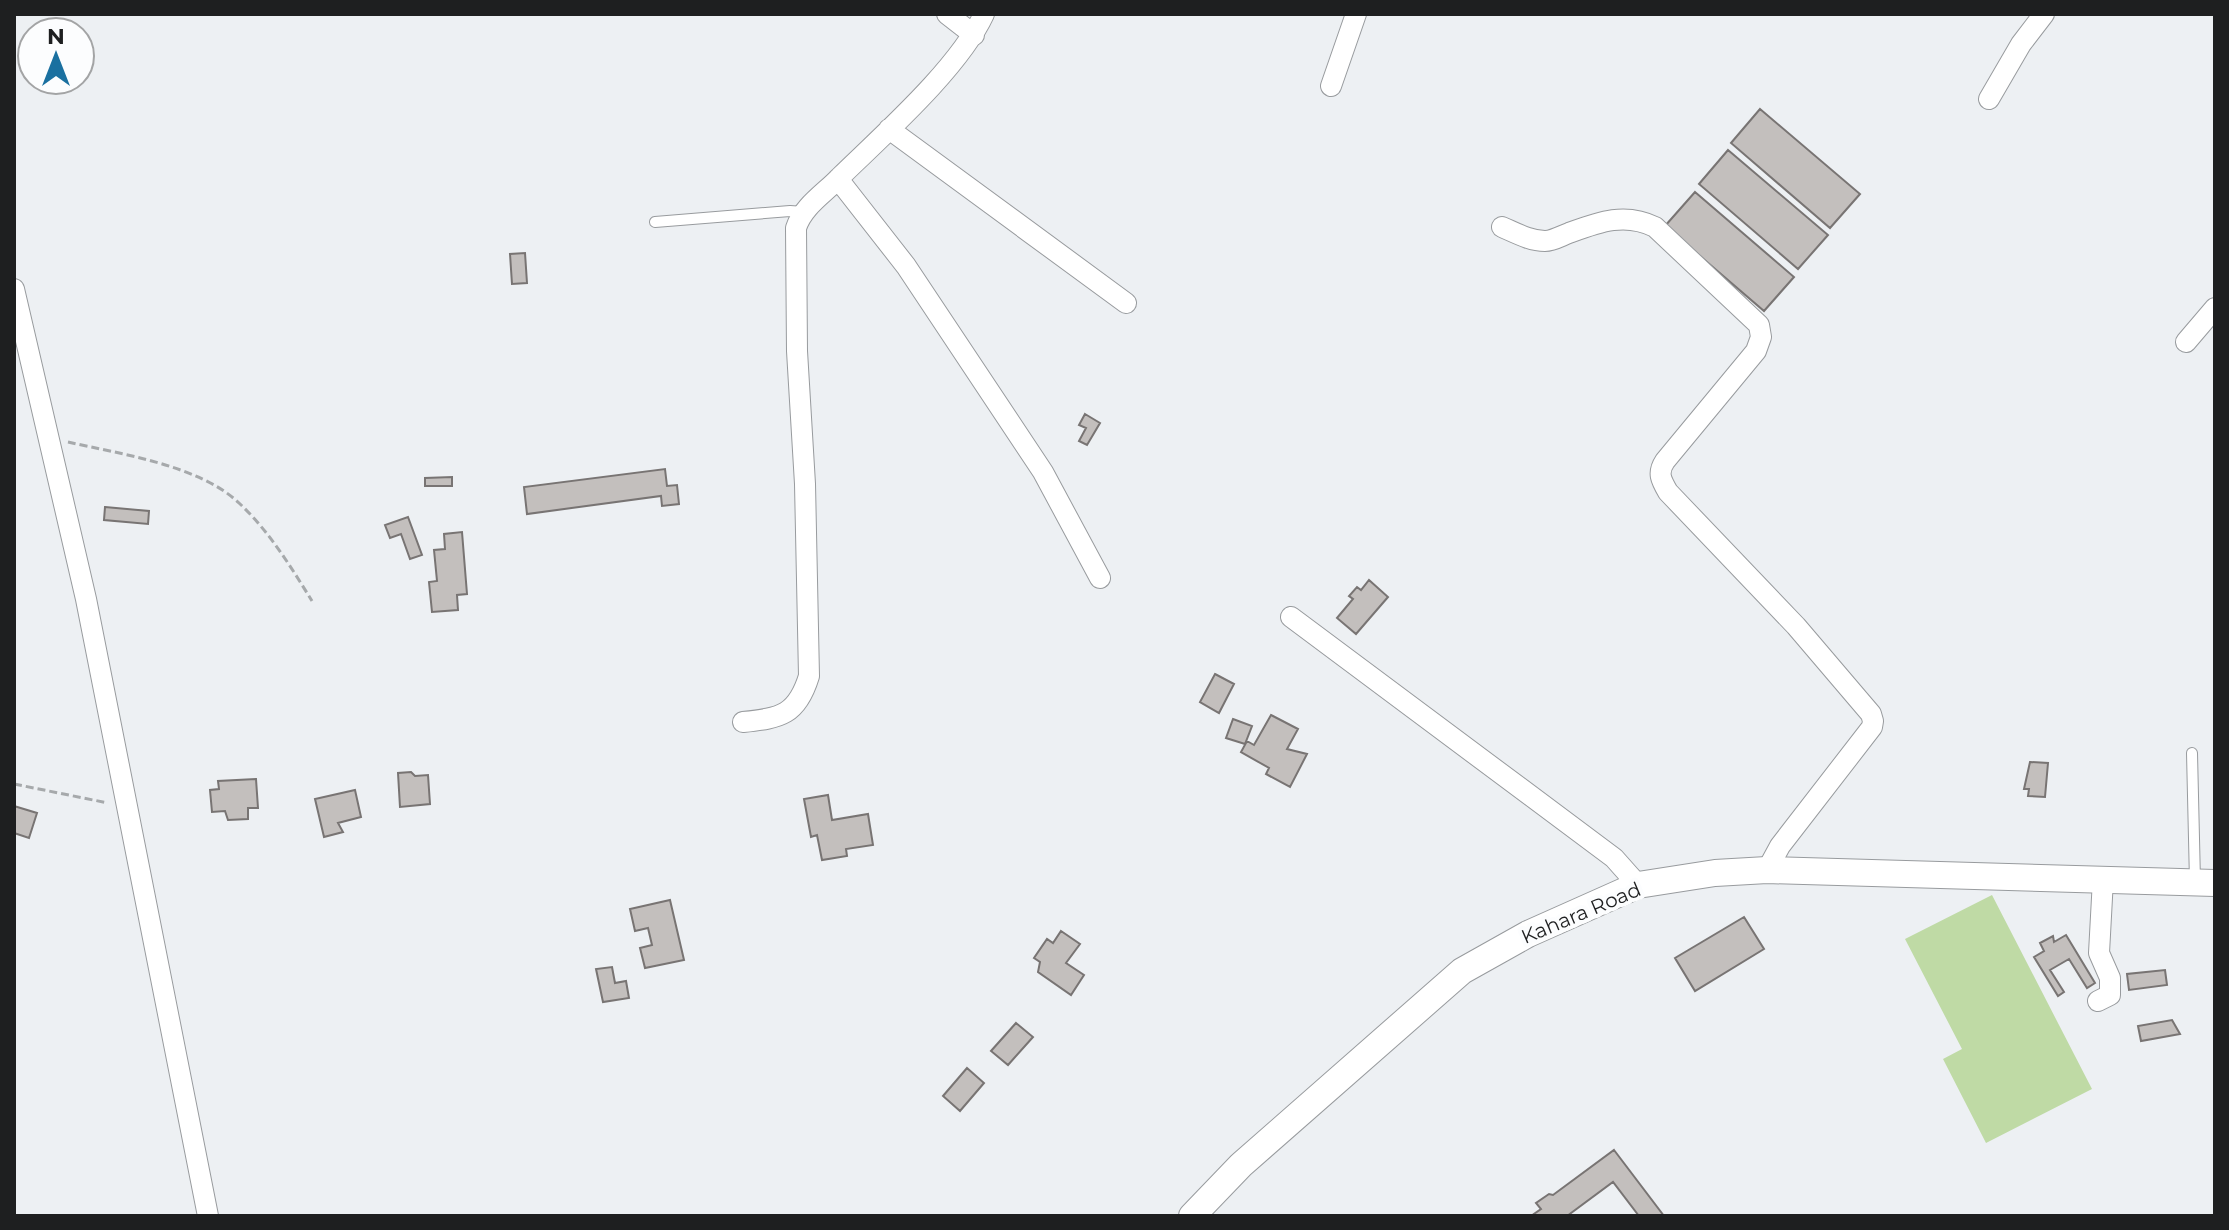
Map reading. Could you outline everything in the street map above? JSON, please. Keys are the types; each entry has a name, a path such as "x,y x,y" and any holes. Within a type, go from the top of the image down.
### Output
{"street":[{"path":"947,14 974,35"},
{"path":"743,722 764,720 791,711 802,697 809,676 805,484 794,236 799,219 889,129 974,35 984,14"},
{"path":"1331,86 1356,14"},
{"path":"1989,99 2021,44 2044,14"},
{"path":"889,129 1126,303"},
{"path":"838,179 906,266 1043,472 1100,578"},
{"path":"1502,227 1531,239 1545,241 1607,219 1643,221 1655,227 1759,325 1761,337 1756,351 1665,461 1660,470 1661,480 1668,492 1796,626 1871,714 1873,721 1872,727 1780,846 1767,870"},
{"path":"14,289 86,599 208,1216"},
{"path":"2186,342 2215,308"},
{"path":"1291,617 1614,858 1638,885"},
{"name":"Kahara Road","path":"1192,1216 1241,1165 1462,971 1528,934 1638,885 1715,873 1767,870 2205,882"},
{"path":"2098,1001 2110,995 2111,988 2099,953 2103,879"}],"lane":[{"path":"655,222 804,212"},
{"path":"2192,753 2205,882"}],"path":[{"path":"48,437 197,475 238,501 280,551 312,601"},
{"path":"14,784 127,807"}],"green space":[{"path":"1992,895 2092,1089 1986,1143 1943,1059 1962,1049 1905,939"}],"building":[{"path":"1760,109 1860,194 1830,228 1731,143"},
{"path":"1728,150 1828,235 1798,269 1699,184"},
{"path":"1695,192 1794,277 1764,311 1665,226"},
{"path":"525,253 527,283 512,284 510,254"},
{"path":"1085,414 1100,423 1087,445 1079,441 1086,428 1079,425"},
{"path":"665,469 667,486 677,485 679,504 662,506 661,496 527,514 524,487"},
{"path":"452,477 452,486 425,486 425,478"},
{"path":"105,507 149,511 148,524 104,520"},
{"path":"408,517 422,555 410,559 401,534 390,538 385,525"},
{"path":"462,532 467,594 457,595 458,610 432,612 429,582 437,581 434,550 445,549 444,534"},
{"path":"1369,580 1388,597 1356,634 1337,618 1353,599 1349,596 1357,587 1361,590"},
{"path":"1215,674 1234,684 1219,713 1200,702"},
{"path":"1271,715 1298,729 1287,749 1307,754 1290,787 1266,774 1269,768 1241,752 1247,741 1254,745"},
{"path":"1233,719 1252,726 1245,744 1226,738"},
{"path":"2030,762 2048,763 2045,797 2028,796 2029,789 2024,789"},
{"path":"411,772 415,776 428,775 430,804 400,807 398,773"},
{"path":"256,779 258,808 248,808 248,819 228,820 225,811 212,812 210,790 219,789 218,781"},
{"path":"355,790 361,817 338,823 343,832 324,837 315,799"},
{"path":"828,795 832,820 868,814 873,845 846,849 847,856 822,860 817,835 811,837 804,799"},
{"path":"14,806 37,813 29,838 14,833"},
{"path":"670,900 684,960 645,968 640,948 652,945 648,928 635,931 630,909"},
{"path":"1744,917 1764,949 1695,991 1675,958"},
{"path":"1061,931 1080,944 1066,963 1084,975 1071,995 1038,972 1040,962 1034,958 1047,939 1053,943"},
{"path":"2066,935 2095,983 2087,988 2069,959 2050,970 2064,992 2058,996 2034,957 2044,951 2040,943 2053,936 2054,942"},
{"path":"612,967 615,983 626,981 629,998 603,1002 596,969"},
{"path":"2165,970 2167,985 2129,990 2127,974"},
{"path":"2172,1020 2180,1034 2141,1041 2138,1026"},
{"path":"1016,1023 1033,1037 1008,1065 991,1051"},
{"path":"967,1068 984,1083 960,1111 943,1096"},
{"path":"1614,1150 1664,1216 1639,1216 1613,1182 1567,1216 1531,1216 1541,1209 1536,1203 1549,1194 1553,1195"}]}
